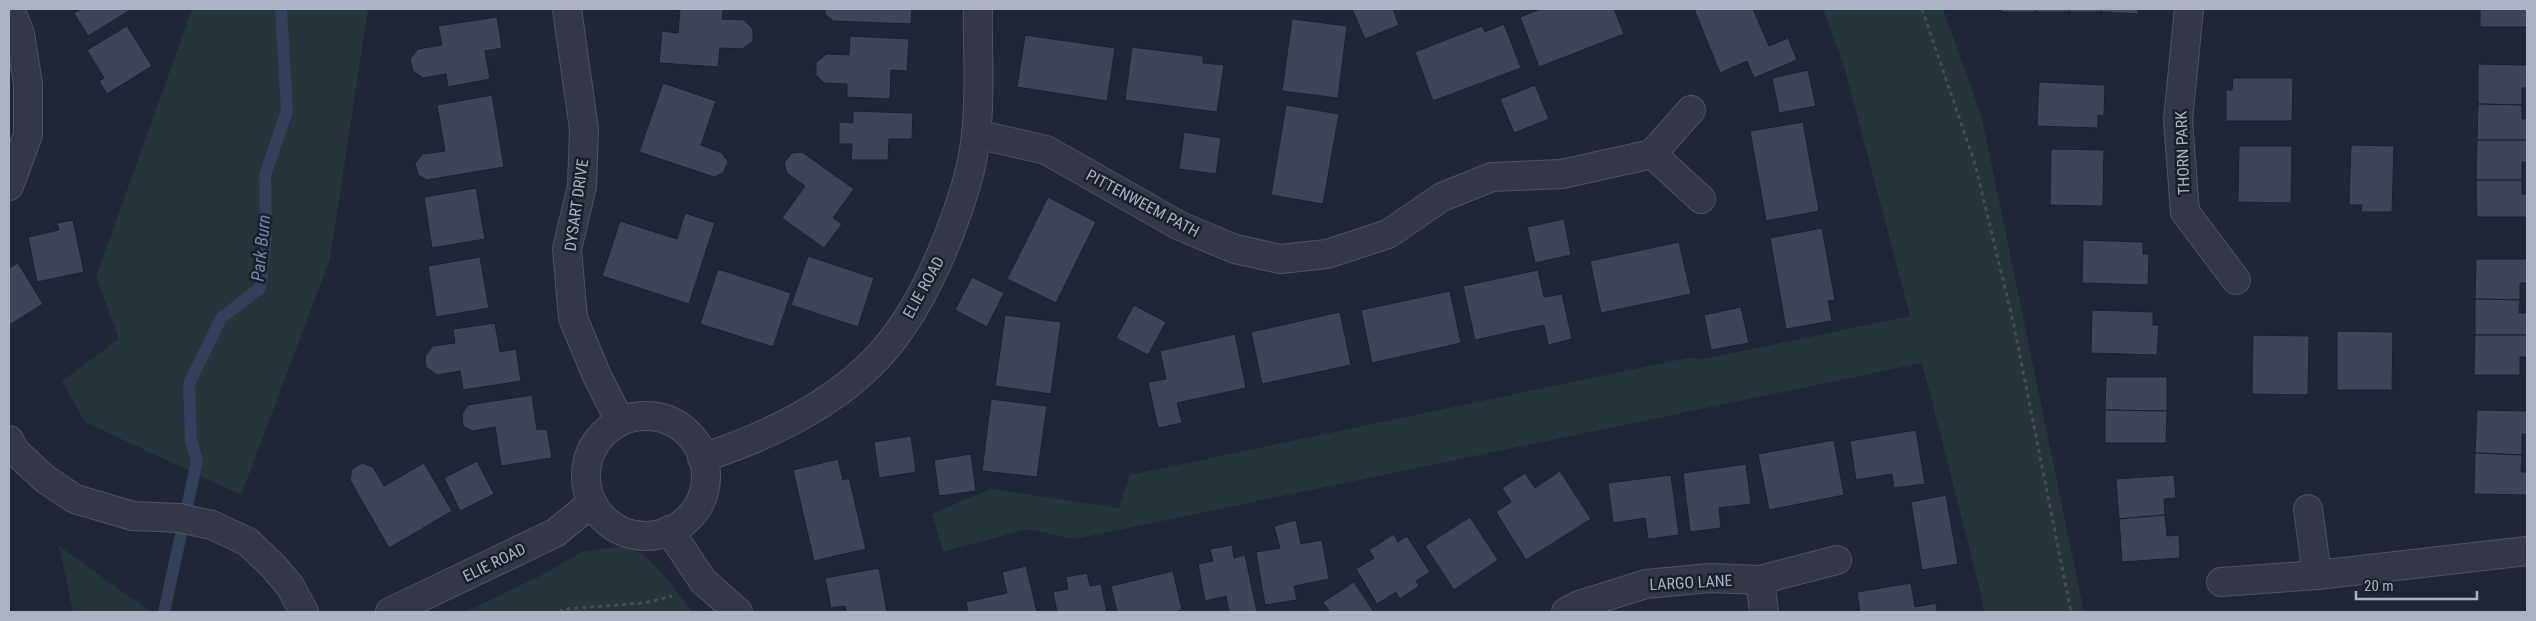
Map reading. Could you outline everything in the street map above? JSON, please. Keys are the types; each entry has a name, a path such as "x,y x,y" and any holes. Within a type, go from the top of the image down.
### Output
{"street":[{"path":"9,186 28,135 28,84 20,34 10,9"},
{"name":"DYSART DRIVE","path":"567,9 584,129 582,186 567,249 573,318 597,376 620,421"},
{"name":"ELIE ROAD","path":"702,458 740,445 785,426 835,394 878,357 911,311 942,254 966,189 976,134 978,9"},
{"name":"THORN PARK","path":"2189,9 2178,120 2185,212 2236,280"},
{"path":"1691,110 1652,154 1701,199"},
{"name":"PITTENWEEM PATH","path":"976,134 1046,150 1180,226 1235,249 1280,259 1327,254 1388,234 1442,197 1492,176 1562,174 1652,154"},
{"path":"640,416 661,418 680,427 698,446 706,471 704,492 695,511 679,526 660,534 639,536 619,530 602,517 592,504 586,484 587,463 595,444 609,428 620,421 640,416"},
{"path":"12,446 45,479 75,499 133,516 179,518 212,525 248,542 273,566 290,586 304,612"},
{"name":"ELIE ROAD","path":"390,612 555,533 592,504"},
{"path":"2308,509 2317,575"},
{"path":"669,530 702,581 738,612"},
{"path":"2221,582 2317,575 2527,551"},
{"name":"LARGO LANE","path":"1566,612 1646,584 1710,578 1760,580 1837,560"},
{"path":"1760,580 1764,612"}],"path":[{"path":"1922,9 1975,164 2013,320 2071,612"},
{"path":"559,612 565,609 644,603 667,598 702,581"}],"shaded area":[{"path":"192,9 368,9 330,259 241,495 85,422 62,381 119,339 96,277"},
{"path":"1823,9 1943,9 1982,118 2084,612 1984,612 1922,363 1075,539 1027,529 943,552 932,514 990,489 1119,508 1130,475 1687,358 1704,359 1910,316 1844,66"},
{"path":"59,546 145,608 152,612 73,612"},
{"path":"608,548 629,548 648,559 693,612 465,612 544,574 581,552"}],"building":[{"path":"81,9 132,9 88,36 74,13"},
{"path":"680,9 723,9 722,19 744,20 753,29 753,41 742,49 720,48 718,67 659,63 662,31 678,33"},
{"path":"825,9 912,9 911,24 833,21 825,14"},
{"path":"1352,9 1393,9 1399,25 1365,39"},
{"path":"1541,9 1614,9 1624,34 1539,67 1520,17"},
{"path":"1694,9 1753,9 1769,46 1788,38 1797,60 1754,78 1747,61 1720,73"},
{"path":"2001,9 2036,9 2036,12 2001,12"},
{"path":"2036,9 2069,9 2069,12 2036,12"},
{"path":"2069,9 2101,9 2101,12 2069,12"},
{"path":"2101,9 2138,9 2138,14 2101,12"},
{"path":"2480,9 2527,9 2527,27 2480,27"},
{"path":"497,17 502,48 485,51 490,79 448,87 446,74 423,78 413,71 410,59 418,49 442,45 438,26"},
{"path":"1292,19 1347,26 1338,98 1282,91"},
{"path":"1504,24 1521,68 1433,101 1415,52 1482,26 1485,32"},
{"path":"127,26 152,66 107,94 99,81 104,78 87,50"},
{"path":"1025,35 1115,48 1107,101 1017,87"},
{"path":"850,36 909,39 907,71 891,70 890,99 847,97 847,84 824,83 816,75 816,63 826,54 849,55"},
{"path":"1132,47 1203,56 1203,63 1224,65 1217,112 1125,100"},
{"path":"2478,64 2527,65 2527,88 2522,88 2522,105 2478,104"},
{"path":"1808,70 1816,106 1779,113 1772,78"},
{"path":"2233,78 2293,78 2292,121 2226,121 2226,90 2232,90"},
{"path":"2039,82 2105,85 2104,116 2098,115 2098,128 2037,126"},
{"path":"663,83 716,101 701,145 722,153 728,162 723,173 714,177 639,152"},
{"path":"1535,85 1549,119 1514,133 1500,99"},
{"path":"492,95 504,167 427,180 418,175 415,163 423,154 445,151 437,105"},
{"path":"2478,104 2522,105 2522,119 2527,119 2527,140 2477,140"},
{"path":"1286,105 1339,114 1323,204 1271,195"},
{"path":"853,111 913,113 912,139 889,139 888,160 851,160 852,144 839,144 839,122 853,123"},
{"path":"1803,122 1819,211 1766,221 1750,131"},
{"path":"1184,132 1221,138 1216,174 1179,169"},
{"path":"2477,140 2527,140 2527,162 2522,162 2522,180 2476,180"},
{"path":"2351,145 2394,146 2392,212 2361,212 2362,205 2349,205"},
{"path":"2239,146 2292,146 2291,203 2238,202"},
{"path":"2051,149 2104,150 2103,206 2050,205"},
{"path":"802,152 854,189 833,218 842,224 824,248 782,218 805,186 787,173 784,163 792,153"},
{"path":"2476,180 2522,180 2522,194 2527,194 2527,217 2477,217"},
{"path":"476,188 485,239 432,248 424,197"},
{"path":"1048,197 1096,222 1056,303 1007,279"},
{"path":"685,213 715,223 689,304 602,276 620,221 677,239"},
{"path":"1564,219 1571,255 1535,263 1527,227"},
{"path":"73,220 84,272 37,282 28,237 59,230 57,223"},
{"path":"1822,228 1835,300 1828,301 1832,321 1786,329 1770,238"},
{"path":"2083,240 2143,242 2143,254 2149,254 2148,285 2082,283"},
{"path":"1679,242 1691,294 1601,313 1590,261"},
{"path":"808,256 874,278 858,327 791,305"},
{"path":"480,257 489,308 436,317 428,266"},
{"path":"2476,259 2527,259 2527,283 2520,283 2520,300 2475,299"},
{"path":"18,263 43,304 9,325 9,268"},
{"path":"718,269 791,293 773,347 700,324"},
{"path":"1538,270 1544,297 1562,294 1572,339 1548,345 1544,325 1475,340 1463,286"},
{"path":"972,277 1004,293 987,327 955,310"},
{"path":"1450,291 1461,343 1372,363 1361,310"},
{"path":"2475,299 2520,300 2519,313 2527,313 2527,335 2475,335"},
{"path":"1134,305 1166,322 1148,355 1116,338"},
{"path":"1741,307 1749,343 1711,350 1704,315"},
{"path":"2092,310 2153,312 2153,325 2159,325 2157,355 2091,353"},
{"path":"1340,312 1351,365 1262,384 1251,332"},
{"path":"1005,315 1061,322 1051,394 995,386"},
{"path":"495,323 500,352 516,349 521,381 463,390 460,371 437,375 426,367 425,356 433,346 455,343 453,329"},
{"path":"2337,331 2393,332 2392,390 2337,390"},
{"path":"1235,334 1246,388 1177,403 1182,423 1158,428 1148,382 1166,379 1160,351"},
{"path":"2253,335 2309,336 2308,395 2252,394"},
{"path":"2475,335 2527,335 2527,357 2520,357 2520,375 2474,375"},
{"path":"2106,377 2167,377 2167,411 2105,410"},
{"path":"532,395 537,430 547,429 552,458 501,466 495,427 473,431 463,426 462,414 468,405"},
{"path":"991,399 1047,406 1037,477 982,471"},
{"path":"2105,410 2167,411 2166,443 2105,443"},
{"path":"2477,410 2527,411 2527,434 2522,434 2522,455 2475,453"},
{"path":"1916,430 1925,484 1894,488 1892,474 1856,480 1850,441"},
{"path":"911,436 916,472 879,478 874,442"},
{"path":"1834,440 1844,495 1769,510 1758,454"},
{"path":"2475,453 2522,455 2521,472 2527,472 2527,495 2474,494"},
{"path":"971,454 976,491 939,496 934,460"},
{"path":"838,459 843,480 849,478 866,549 814,561 793,470"},
{"path":"477,461 494,494 460,511 444,478"},
{"path":"362,463 373,467 384,486 424,463 452,511 389,548 350,480 352,469"},
{"path":"1746,464 1751,504 1719,508 1721,528 1690,532 1683,473"},
{"path":"1560,471 1591,519 1526,560 1496,512 1511,502 1502,488 1525,473 1535,488"},
{"path":"1671,475 1679,535 1648,539 1645,518 1613,523 1608,483"},
{"path":"2174,475 2176,498 2164,499 2165,515 2119,519 2116,479"},
{"path":"1946,495 1958,564 1922,570 1911,502"},
{"path":"2165,515 2167,536 2179,535 2180,558 2122,562 2119,519"},
{"path":"1470,517 1498,560 1454,590 1425,546"},
{"path":"1296,520 1301,544 1322,540 1329,579 1294,586 1297,600 1265,605 1256,552 1280,548 1274,526"},
{"path":"1394,534 1398,542 1407,536 1430,572 1416,581 1419,586 1400,599 1396,592 1377,604 1356,569 1374,558 1369,550"},
{"path":"1232,545 1234,558 1245,555 1257,612 1229,612 1226,596 1205,601 1198,564 1213,561 1210,549"},
{"path":"1026,566 1037,612 968,612 966,602 1007,593 1002,572"},
{"path":"879,568 887,612 846,612 845,606 831,608 825,578"},
{"path":"1173,571 1182,610 1173,612 1117,612 1111,586"},
{"path":"1087,573 1090,586 1101,584 1107,612 1057,612 1053,592 1068,589 1066,577"},
{"path":"1354,582 1374,612 1330,612 1323,602"},
{"path":"1911,583 1915,607 1936,603 1937,612 1860,612 1857,592"}],"waterway":[{"name":"Park Burn","path":"164,612 197,461 191,440 189,384 221,318 260,288 266,237 265,175 287,111 281,9"}]}
